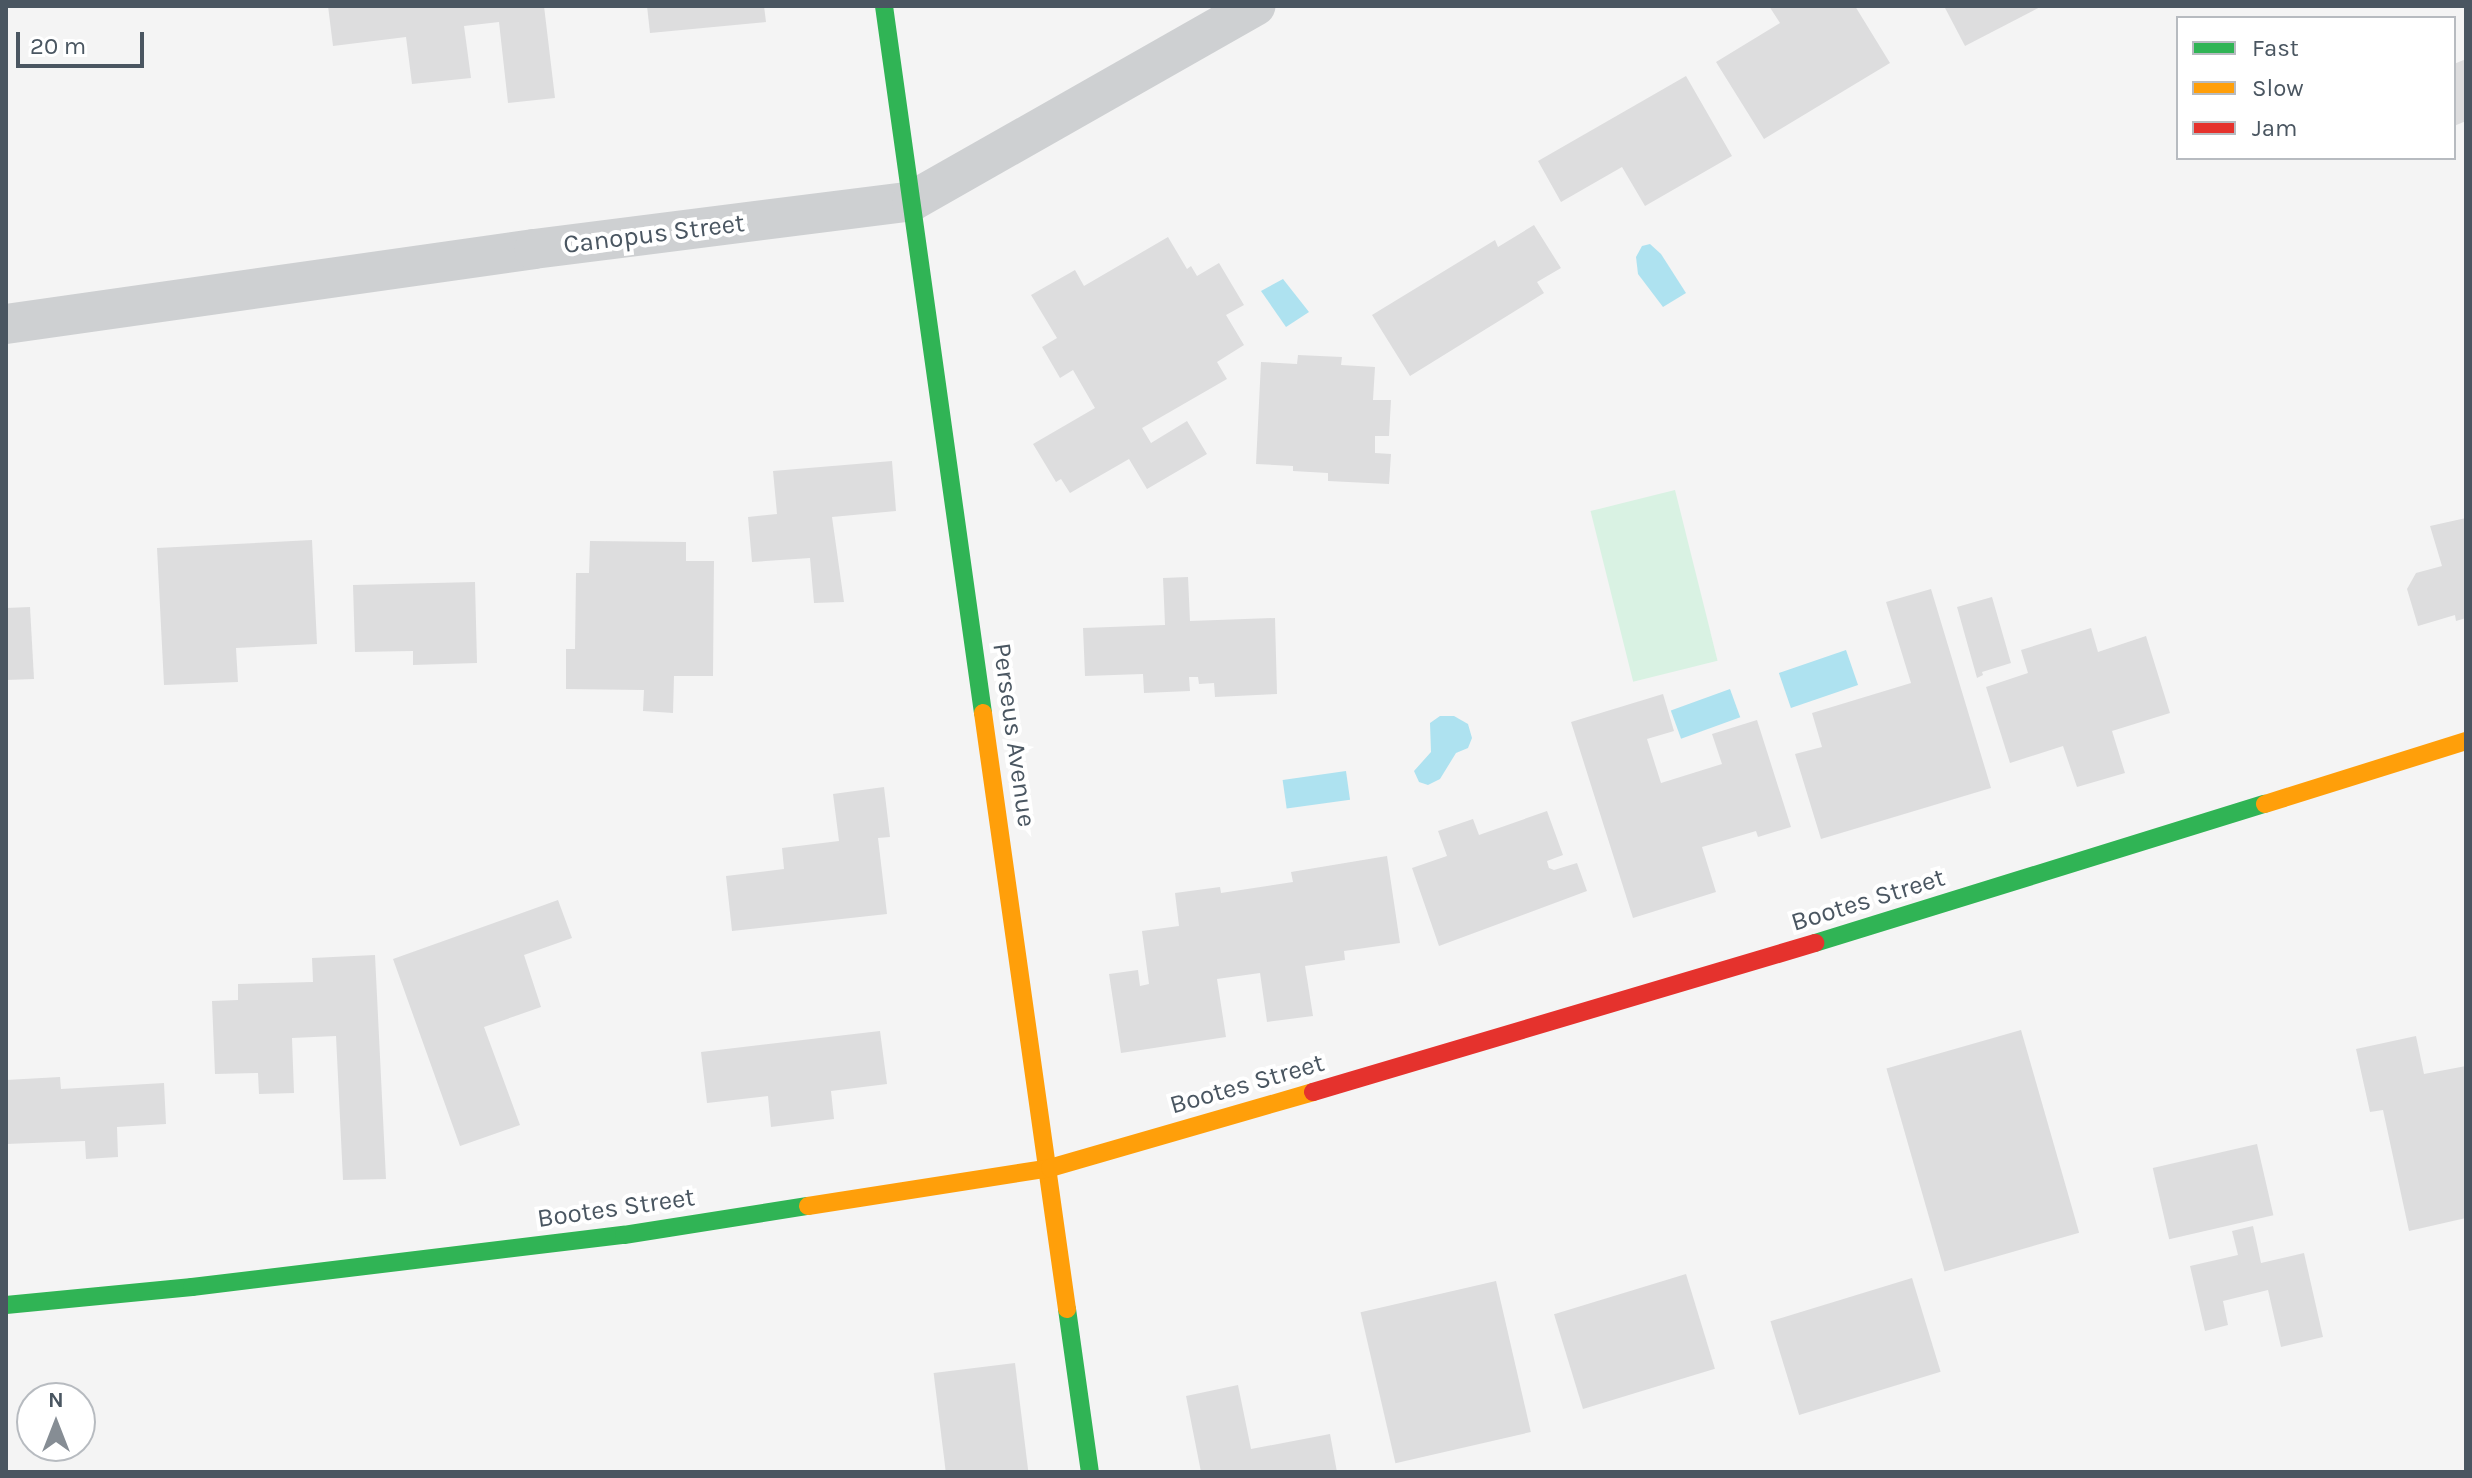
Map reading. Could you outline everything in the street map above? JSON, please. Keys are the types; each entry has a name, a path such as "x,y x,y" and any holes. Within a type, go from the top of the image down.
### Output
{"street":[{"name":"Perseus Avenue","path":"884,6 1050,1168 1090,1472"},
{"name":"Canopus Street","path":"6,324 534,249 912,201 1255,6"},
{"name":"Bootes Street","path":"6,1305 192,1287 624,1235 1050,1168 1658,992 2466,741"}],"green space":[{"path":"1675,490 1718,661 1633,682 1591,511"}],"water":[{"path":"1650,244 1661,254 1686,293 1663,307 1638,274 1636,257 1642,246"},
{"path":"1283,279 1309,312 1286,327 1261,291"},
{"path":"1846,650 1858,685 1791,708 1779,673"},
{"path":"1730,689 1740,717 1681,739 1671,711"},
{"path":"1440,716 1454,716 1468,724 1472,738 1468,748 1456,753 1440,779 1428,785 1419,782 1414,771 1431,752 1430,723"},
{"path":"1346,771 1350,800 1287,809 1283,780"}],"building":[{"path":"328,6 544,6 555,98 508,103 499,22 464,26 471,78 412,84 406,37 333,46"},
{"path":"647,6 764,6 766,22 650,33"},
{"path":"1769,6 1855,6 1890,63 1764,139 1716,62 1780,23"},
{"path":"1944,6 2042,6 1965,46"},
{"path":"2466,59 2466,121 2456,125 2456,63"},
{"path":"1686,76 1732,156 1645,206 1622,167 1561,202 1538,161"},
{"path":"1534,225 1561,268 1537,282 1544,293 1410,376 1372,315 1495,240 1498,247"},
{"path":"1168,237 1187,269 1191,266 1197,276 1219,263 1244,305 1226,315 1244,345 1217,362 1227,379 1142,428 1151,443 1187,421 1207,454 1147,489 1129,459 1070,493 1061,479 1056,482 1033,444 1095,408 1073,370 1060,378 1042,347 1057,338 1031,295 1075,270 1084,286"},
{"path":"1298,355 1342,357 1341,365 1375,367 1373,400 1391,400 1389,436 1375,436 1375,453 1391,454 1389,484 1328,481 1328,473 1293,471 1293,466 1256,464 1261,362 1297,364"},
{"path":"892,461 896,511 832,517 844,602 814,603 810,558 752,562 748,517 777,514 773,471"},
{"path":"2466,518 2466,618 2456,621 2455,615 2418,626 2407,589 2416,573 2442,566 2430,526"},
{"path":"312,540 317,644 236,648 238,682 164,685 157,548"},
{"path":"590,541 686,542 686,561 714,561 713,676 674,676 673,713 643,711 644,690 566,689 566,649 575,649 576,573 589,573"},
{"path":"1188,577 1190,621 1275,618 1277,694 1215,697 1214,683 1199,684 1198,677 1189,677 1190,691 1144,693 1143,674 1085,676 1083,628 1165,625 1163,578"},
{"path":"475,582 477,663 413,665 413,651 355,652 353,585"},
{"path":"1931,589 1991,788 1821,839 1795,754 1822,747 1812,713 1911,683 1886,602"},
{"path":"1992,597 2011,663 1982,672 1983,675 1977,678 1957,607"},
{"path":"30,607 34,679 6,680 6,608"},
{"path":"2091,628 2098,652 2146,636 2170,713 2112,731 2125,773 2077,787 2063,746 2010,763 1986,687 2028,673 2021,650"},
{"path":"1663,694 1674,731 1647,739 1661,783 1722,764 1712,734 1757,720 1791,827 1758,837 1756,831 1702,847 1716,892 1633,918 1571,722"},
{"path":"884,787 890,837 878,838 887,914 732,931 726,876 784,869 782,848 839,841 833,794"},
{"path":"1547,811 1563,855 1547,861 1549,868 1554,870 1577,863 1587,891 1439,946 1412,868 1447,856 1438,831 1473,819 1479,835"},
{"path":"1387,856 1400,943 1344,951 1345,960 1305,966 1313,1016 1267,1022 1260,973 1217,979 1226,1037 1121,1053 1109,974 1138,970 1140,986 1149,984 1142,931 1179,926 1175,893 1220,887 1221,893 1293,882 1291,872"},
{"path":"558,900 572,938 524,955 541,1007 484,1027 520,1125 460,1146 393,959"},
{"path":"375,955 386,1179 343,1180 336,1036 292,1038 294,1093 259,1094 258,1073 215,1074 212,1001 238,1000 238,984 313,982 312,958"},
{"path":"2021,1030 2079,1233 1945,1271 1886,1069"},
{"path":"880,1031 887,1084 831,1091 834,1119 771,1127 768,1096 707,1103 701,1052"},
{"path":"2416,1036 2424,1074 2466,1066 2466,1218 2409,1231 2383,1110 2370,1112 2356,1049"},
{"path":"60,1077 61,1089 164,1083 166,1124 117,1127 118,1157 86,1159 85,1141 6,1144 6,1080"},
{"path":"2257,1144 2273,1215 2169,1239 2153,1168"},
{"path":"2253,1226 2261,1263 2304,1253 2323,1337 2281,1347 2268,1290 2223,1301 2228,1325 2205,1331 2190,1266 2238,1255 2232,1231"},
{"path":"1686,1274 1715,1369 1583,1409 1554,1314"},
{"path":"1912,1278 1941,1372 1799,1415 1770,1321"},
{"path":"1496,1281 1531,1432 1395,1463 1361,1312"},
{"path":"1015,1363 1028,1472 946,1472 934,1373"},
{"path":"1238,1385 1251,1449 1330,1434 1337,1472 1201,1472 1186,1396"}],"traffic: fast":[{"path":"884,6 983,713"},
{"path":"1815,943 2265,804"},
{"path":"6,1305 192,1287 624,1235 808,1206"},
{"path":"1067,1309 1090,1472"}],"traffic: slow":[{"path":"983,713 1067,1309"},
{"path":"2265,804 2466,741"},
{"path":"808,1206 1050,1168 1313,1092"}],"traffic: jam":[{"path":"1313,1092 1815,943"}]}
